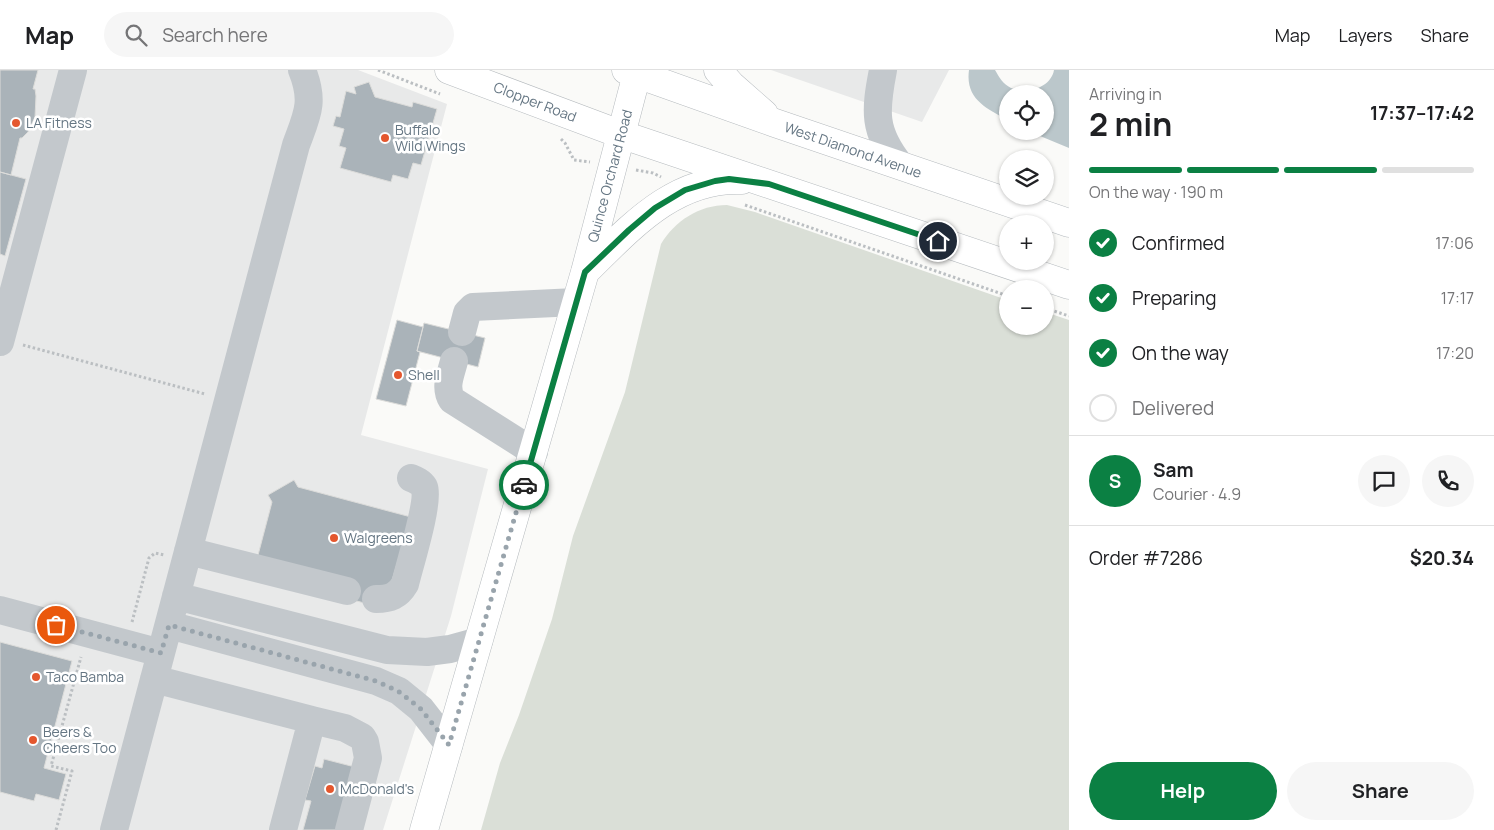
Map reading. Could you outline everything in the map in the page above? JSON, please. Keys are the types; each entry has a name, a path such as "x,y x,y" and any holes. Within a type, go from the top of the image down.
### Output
{"main road":[{"name":"Clopper Road","path":"449,70 620,134"},
{"path":"718,70 731,85 775,123"},
{"name":"Quince Orchard Road","path":"424,830 585,272 634,71"},
{"name":"West Diamond Avenue","path":"634,71 775,123 1069,223"},
{"path":"620,134 1069,285"},
{"path":"585,272 629,230 674,195 715,181 746,180 769,184"}],"lane":[{"path":"0,340 73,70"},
{"path":"285,70 296,83 299,93 300,114 296,145"},
{"path":"114,830 296,145 308,113 310,101 309,86 302,70"},
{"path":"883,70 877,102 878,120 887,148 900,166"},
{"path":"462,332 467,313 473,307 576,302"},
{"path":"454,361 448,386 448,394 452,400 534,452"},
{"path":"376,599 386,599 394,596 400,592 405,584 426,500 423,486 412,478"},
{"path":"189,548 227,542"},
{"path":"189,548 347,592"},
{"path":"176,596 387,650 427,652 450,649 479,641"},
{"path":"0,610 312,720 345,728 362,737 365,742 368,758 349,830"},
{"path":"169,625 376,681 398,691 421,709 449,745"},
{"path":"283,830 312,720"}],"path":[{"path":"646,171 662,177 674,195"},
{"path":"740,204 999,293"},
{"path":"1054,311 1069,316"},
{"path":"0,340 228,400"},
{"path":"131,627 150,555 189,548"},
{"path":"56,830 72,771 51,766 82,654"}],"shaded area":[{"path":"0,70 358,70 447,104 361,435 488,469 451,616 383,830 0,830"},
{"path":"771,70 949,70 922,122"},
{"path":"969,70 995,70 1007,85 999,85 999,115 979,101 970,88"},
{"path":"1054,70 1069,70 1069,148 1050,140 1054,140 1054,85 1043,85 1052,76"},
{"path":"727,205 755,212 999,297 999,335 1054,335 1054,315 1069,320 1069,830 481,830 500,763 519,715 552,619 573,536 625,392 661,244 673,228 689,216 698,211"}],"building":[{"name":"LA Fitness","path":"0,70 38,70 33,89 35,89 36,96 35,117 28,132 20,138 11,175 0,172"},
{"name":"Buffalo Wild Wings","path":"369,82 375,97 412,107 413,102 437,109 421,165 413,163 408,179 393,175 391,182 340,168 346,148 339,146 344,129 333,126 336,116 340,117 346,91 356,94 354,87"},
{"path":"0,172 26,179 5,256 0,254"},
{"name":"Shell","path":"397,320 423,327 417,351 420,352 406,406 376,399"},
{"name":"Shell","path":"424,323 485,338 478,367 417,351"},
{"name":"Walgreens","path":"294,480 298,487 411,517 388,594 375,606 346,598 257,559 272,502 268,495"},
{"path":"0,642 72,661 44,768 66,774 59,800 36,794 34,801 0,792"},
{"name":"McDonald's","path":"324,759 355,767 340,830 303,830 311,801 305,800 315,766 322,768"}],"way so far":[{"path":"56,625 161,653 169,625 376,681 398,691 421,709 449,745 524,485"}],"place":[{"name":"LA Fitness","path":"16,123"},
{"name":"Buffalo Wild Wings","path":"385,138"},
{"name":"Shell","path":"398,375"},
{"name":"Walgreens","path":"334,538"},
{"name":"Taco Bamba","path":"36,677"},
{"name":"Beers & Cheers Too","path":"33,740"},
{"name":"McDonald's","path":"330,789"}],"route":[{"path":"524,485 585,272 629,230 674,195 701,184 729,179 769,184 938,241"}]}
